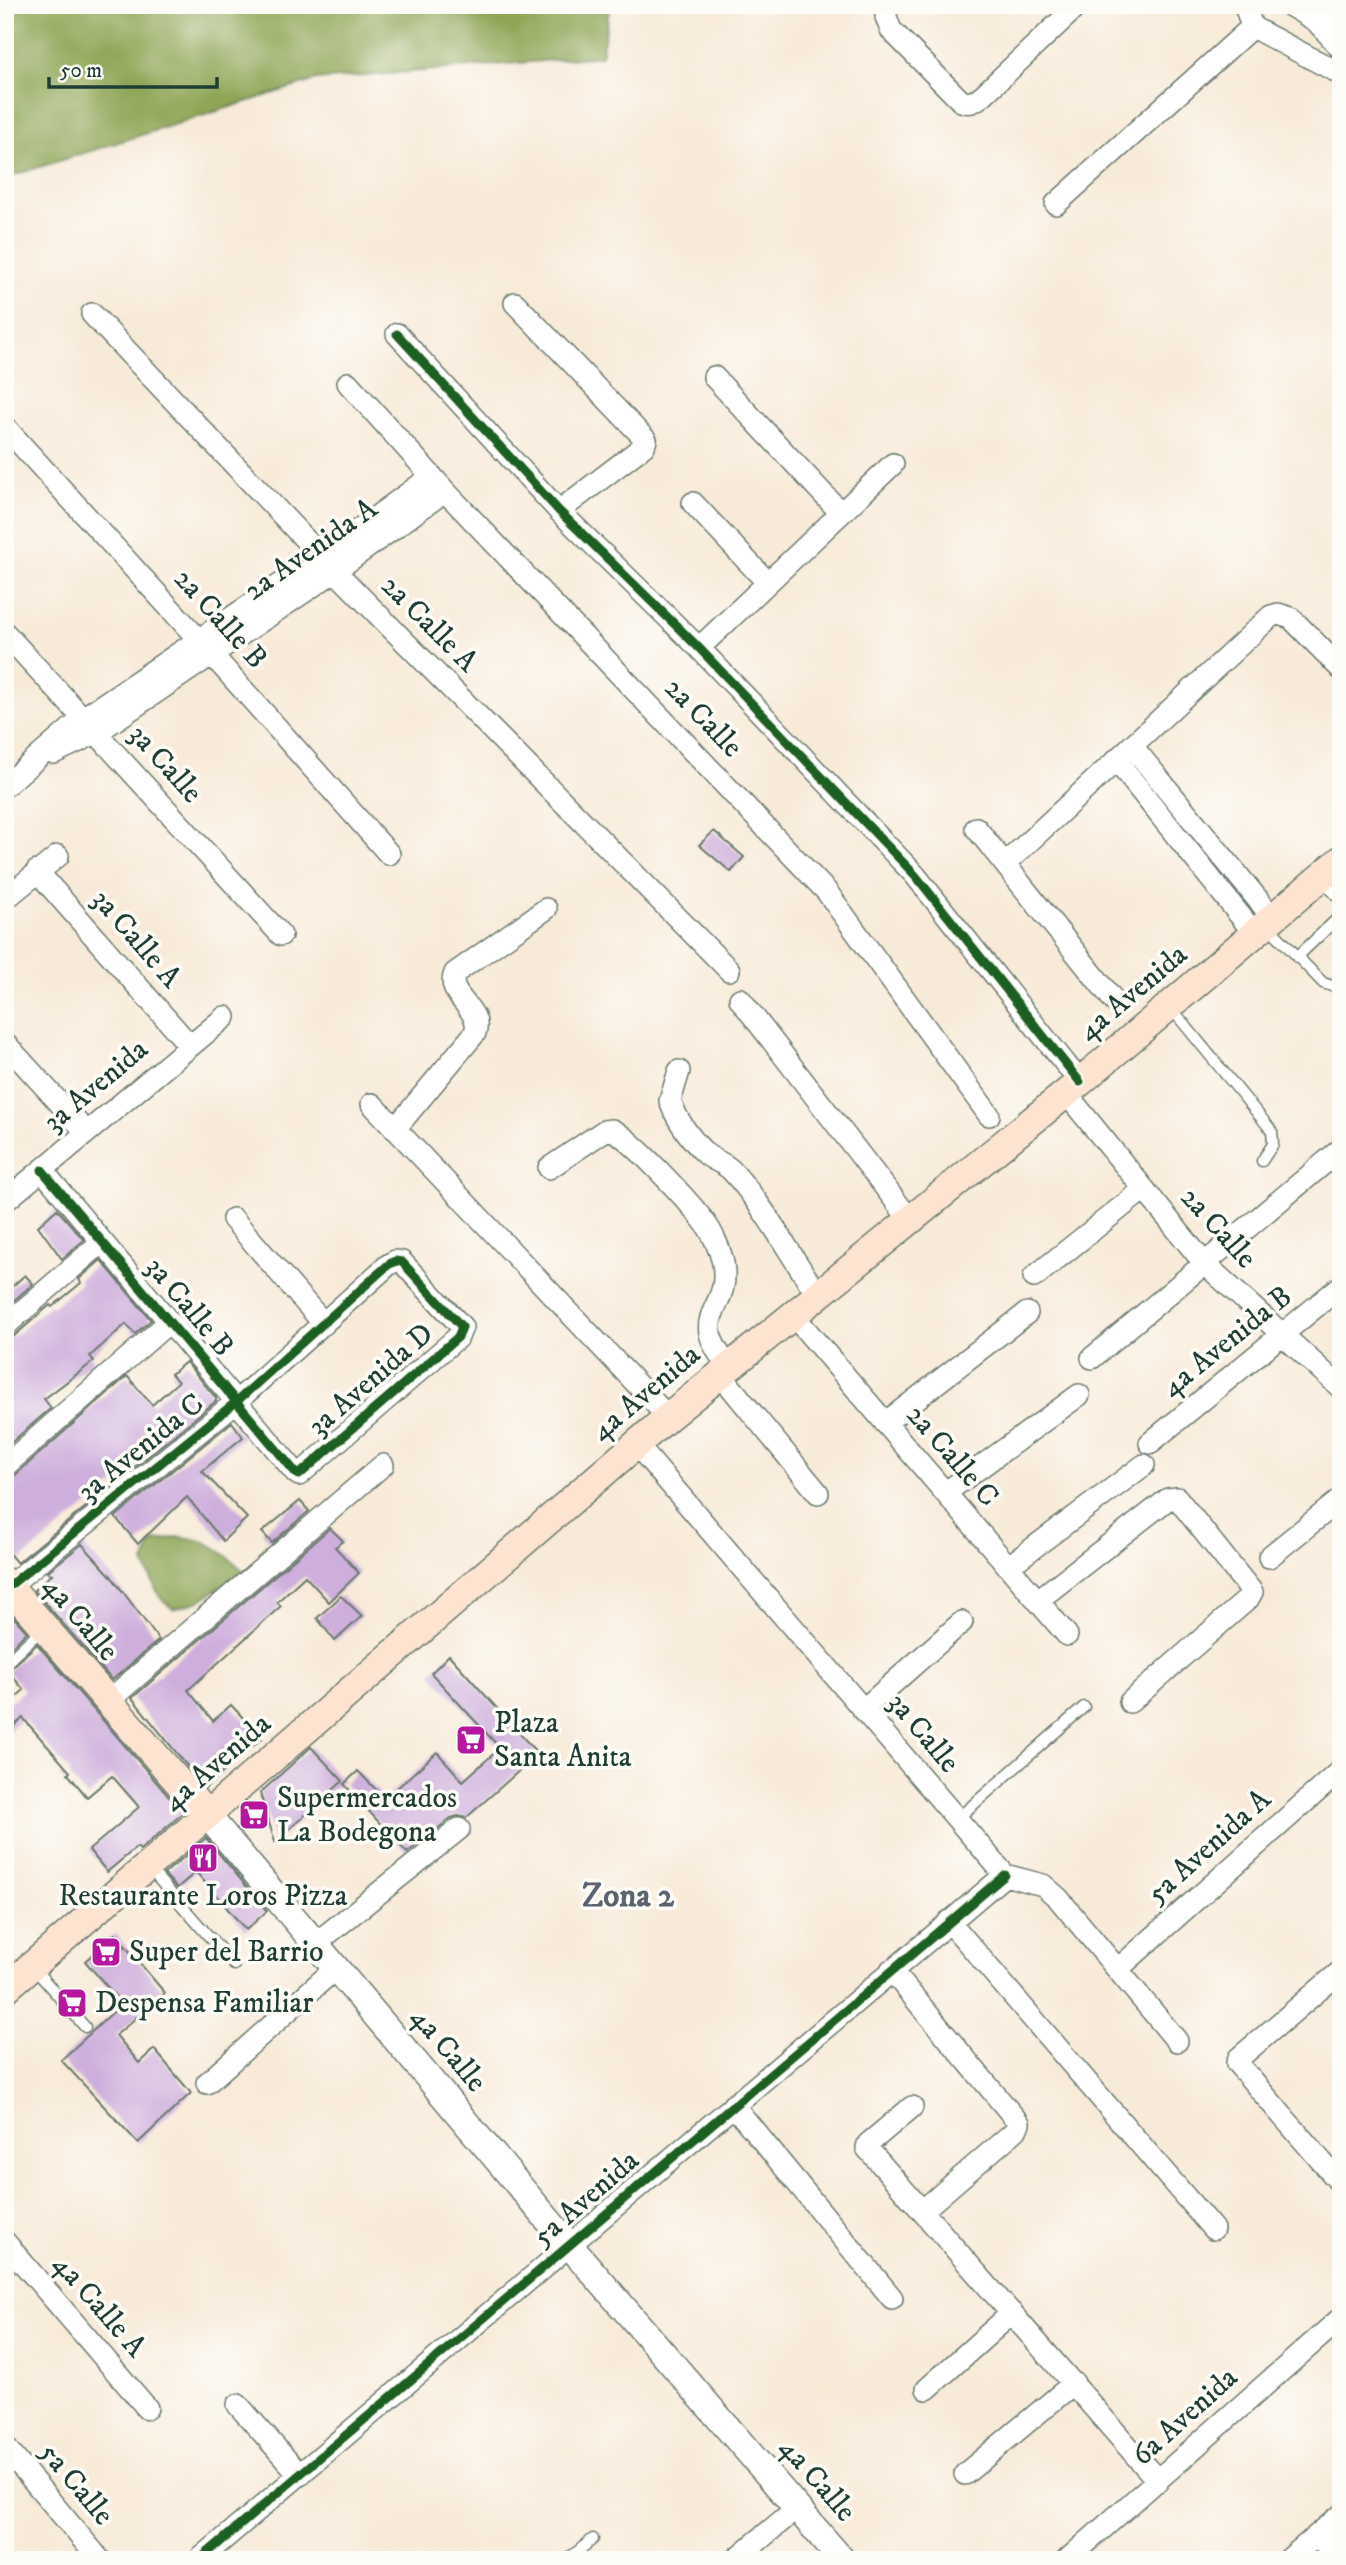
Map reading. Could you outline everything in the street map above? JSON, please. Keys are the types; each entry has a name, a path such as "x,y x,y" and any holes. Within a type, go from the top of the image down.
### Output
{"main road":[{"name":"4a Avenida","path":"5,1989 636,1444 1073,1088 1330,869"},
{"name":"4a Calle","path":"7,1584 207,1815"}],"street":[{"path":"887,5 886,17 891,30 961,101 967,103 975,102 983,95 1078,5"},
{"path":"1245,5 1252,27 1341,74"},
{"path":"1289,5 1315,22 1341,48"},
{"path":"1327,5 1341,17"},
{"path":"1056,204 1252,27"},
{"path":"515,303 646,440 644,446 559,510"},
{"name":"2a Calle A","path":"92,314 328,564 729,970"},
{"name":"2a Calle","path":"397,334 559,510 699,648 915,875 1073,1088 1144,1189 1204,1263 1217,1278 1341,1388"},
{"path":"714,377 841,513"},
{"name":"2a Calle","path":"348,383 439,484 827,892 989,1115"},
{"name":"2a Calle B","path":"5,427 206,647 389,854"},
{"path":"699,648 893,464"},
{"name":"2a Avenida A","path":"5,786 30,765 328,564 439,484"},
{"path":"693,503 767,582"},
{"path":"1005,864 1271,617 1278,614 1291,618 1341,669"},
{"name":"3a Calle","path":"5,633 281,935"},
{"path":"1124,753 1264,925"},
{"path":"976,828 1115,1002"},
{"path":"5,899 58,856"},
{"name":"3a Calle A","path":"37,871 190,1046"},
{"path":"396,1129 478,1025 476,1018 454,988 452,980 455,973 547,909"},
{"path":"740,999 911,1221"},
{"name":"3a Avenida","path":"5,1201 225,1017"},
{"path":"5,1044 86,1132"},
{"path":"679,1071 670,1101 677,1116 707,1156 726,1165 733,1172 761,1208 818,1295"},
{"path":"372,1104 668,1417"},
{"path":"550,1168 604,1132 612,1130 628,1140 703,1219 723,1264 721,1294 708,1326 709,1338 724,1371 818,1493"},
{"path":"1092,1358 1341,1149"},
{"name":"3a Calle B","path":"42,1170 299,1475"},
{"path":"1034,1277 1144,1189"},
{"path":"233,1219 324,1324"},
{"path":"5,1326 102,1242"},
{"name":"3a Avenida C","path":"7,1584 236,1402 395,1261"},
{"name":"3a Avenida D","path":"299,1475 458,1337 462,1327 457,1319 402,1262 395,1261"},
{"name":"4a Avenida B","path":"1150,1443 1341,1286"},
{"path":"885,1423 1027,1313"},
{"name":"2a Calle C","path":"793,1315 1067,1635"},
{"path":"5,1466 169,1322"},
{"path":"945,1493 1079,1395"},
{"name":"3a Calle","path":"636,1444 1005,1875"},
{"path":"107,1702 383,1465"},
{"path":"1009,1566 1144,1465"},
{"path":"1038,1600 1171,1498 1177,1498 1252,1592 1130,1702"},
{"path":"1269,1557 1341,1499"},
{"path":"864,1709 962,1622"},
{"name":"5a Avenida A","path":"1118,1969 1341,1770"},
{"name":"4a Calle","path":"207,1815 570,2246 842,2560"},
{"path":"315,1944 459,1829"},
{"path":"1005,1875 1042,1885 1058,1898 1177,2041"},
{"name":"5a Avenida","path":"200,2560 1005,1875"},
{"path":"949,1921 1213,2229"},
{"path":"207,2083 336,1968"},
{"path":"891,1970 1019,2123 1016,2130 923,2210"},
{"path":"1337,1981 1239,2058 1237,2063 1341,2184"},
{"path":"733,2105 892,2298"},
{"path":"912,2108 867,2147 1158,2481"},
{"name":"4a Calle A","path":"5,2242 147,2408"},
{"path":"927,2389 1012,2313"},
{"name":"6a Avenida","path":"1068,2560 1341,2318"},
{"path":"965,2474 1074,2383"},
{"path":"238,2405 300,2475"},
{"name":"5a Calle","path":"5,2447 100,2560"},
{"path":"735,2560 797,2508"},
{"path":"1288,2560 1341,2515"},
{"path":"1317,2535 1338,2560"}],"lane":[{"path":"1330,869 1341,900"},
{"path":"1297,957 1341,915"},
{"path":"1264,925 1323,983 1332,986 1341,982"},
{"path":"1169,1006 1272,1131 1273,1144 1262,1161"},
{"path":"5,1664 44,1628"},
{"path":"957,1819 1084,1707"},
{"path":"148,1867 234,1965"},
{"path":"32,1966 85,2027"},
{"path":"567,2560 593,2539"}],"green space":[{"path":"5,5 610,5 601,56 316,80 5,178"},
{"path":"178,1537 207,1543 244,1571 199,1601 173,1609 159,1596 144,1563 152,1542"}],"building":[{"path":"714,831 744,857 731,872 699,845"},
{"path":"57,1209 84,1240 62,1259 38,1226"},
{"path":"101,1260 151,1320 135,1334 126,1324 90,1356 94,1361 44,1399 51,1408 5,1448 5,1339 14,1336 50,1305 52,1307 81,1283 79,1279"},
{"path":"25,1275 33,1284 5,1308 5,1293"},
{"path":"186,1362 216,1401 17,1563 5,1549 5,1479 14,1476 127,1376 152,1405 178,1382 171,1374"},
{"path":"232,1422 243,1437 202,1471 247,1518 223,1541 187,1497 138,1544 115,1517"},
{"path":"300,1501 309,1511 272,1543 262,1532"},
{"path":"330,1528 343,1541 335,1547 359,1573 329,1602 305,1576 277,1602 281,1606 188,1690 213,1721 231,1705 262,1738 205,1788 132,1698"},
{"path":"82,1544 111,1576 159,1640 112,1680 34,1590 52,1574 47,1572"},
{"path":"341,1596 362,1616 335,1641 317,1618"},
{"path":"10,1613 27,1632 5,1653 5,1617"},
{"path":"37,1644 183,1813 140,1850 137,1847 107,1872 89,1850 139,1807 112,1776 87,1797 68,1774 70,1772 23,1718 5,1734 5,1707 24,1690 8,1671"},
{"path":"449,1655 538,1754 466,1818 451,1818 407,1853 344,1784 358,1771 385,1799 437,1752 463,1781 500,1748 431,1673"},
{"path":"311,1747 343,1781 275,1842 260,1793"},
{"path":"206,1838 267,1911 246,1930 196,1872 177,1888 164,1874"},
{"path":"115,1934 165,1993 116,2035 139,2063 154,2049 191,2093 138,2143 61,2060 122,2004 85,1961"}],"cycle path":[{"path":"397,334 559,511 699,648 915,875 1080,1082"},
{"path":"9,1586 236,1402 388,1265 395,1261 402,1262 462,1327 458,1337 299,1475 296,1473 264,1435 232,1397 42,1170"},
{"path":"199,2560 1005,1875"}],"place":[{"name":"Plaza Santa Anita","path":"471,1740"},
{"name":"Supermercados La Bodegona","path":"254,1815"},
{"name":"Restaurante Loros Pizza","path":"203,1858"},
{"name":"Super del Barrio","path":"106,1952"},
{"name":"Despensa Familiar","path":"72,2003"}],"district":[{"name":"Zona 2","path":"628,1896"}]}
